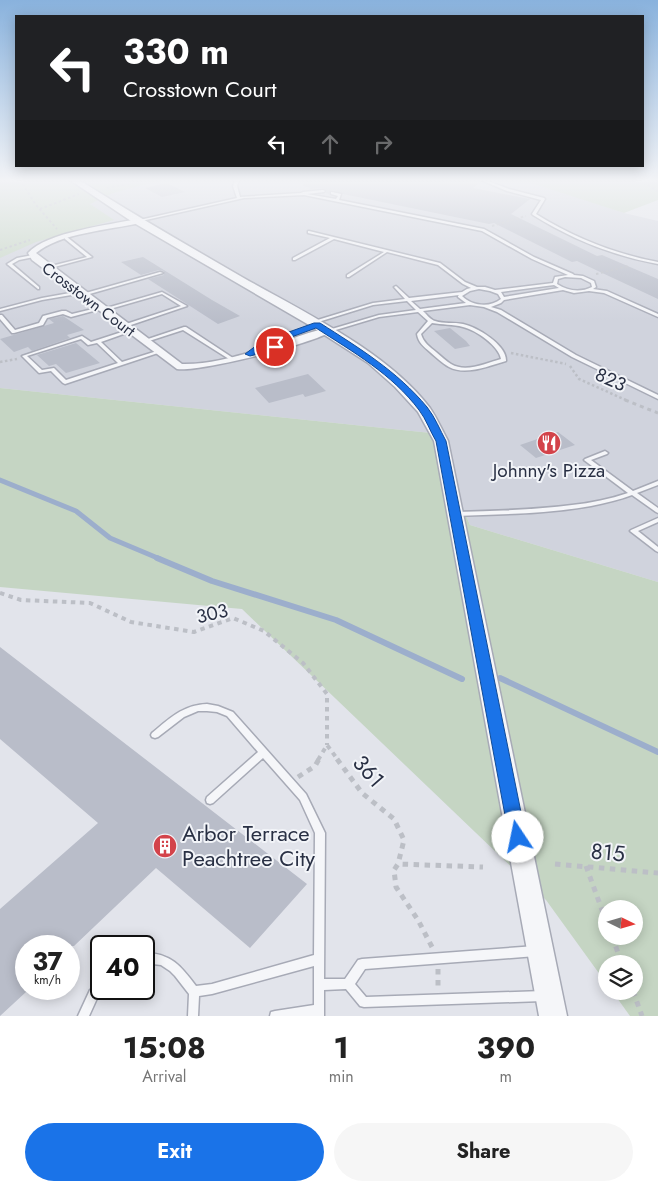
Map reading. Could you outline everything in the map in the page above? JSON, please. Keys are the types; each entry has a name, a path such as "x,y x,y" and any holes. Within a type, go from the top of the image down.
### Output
{"street":[{"name":"Crosstown Court","path":"108,227 36,248 32,253 33,256 158,352 181,367 190,368 250,354 319,326"},
{"path":"150,227 319,326 372,360 400,384 424,410 441,441 553,1016"}],"lane":[{"path":"470,227 483,230 558,270 587,278 605,292 658,316"},
{"path":"557,227 646,262 658,263"},
{"path":"309,232 439,264 464,283 476,288 495,291 554,284 562,289"},
{"path":"48,268 90,257 66,238"},
{"path":"294,259 334,238"},
{"path":"348,276 387,251"},
{"path":"33,256 18,259 9,264 38,288"},
{"path":"558,270 560,277"},
{"path":"0,310 42,299 82,293 161,273"},
{"path":"554,284 554,281 560,277 572,275"},
{"path":"464,283 462,299 470,304"},
{"path":"589,290 594,285"},
{"path":"396,287 406,300 417,307 431,322 470,327 503,352 504,360 469,370 460,370 448,366 420,340 419,334 431,322"},
{"path":"319,326 373,304 463,292 476,288"},
{"path":"484,306 498,304 504,299 562,289 605,292"},
{"path":"495,291 500,293 504,299"},
{"path":"0,316 14,332 41,324 45,317 64,312 71,316 162,293 185,306 90,344 82,337 24,356 41,372 52,369 65,382 158,352"},
{"path":"417,307 418,300 424,298"},
{"path":"319,326 399,313 417,307 470,304 484,306 499,311 574,356 658,397"},
{"path":"498,304 499,311"},
{"path":"399,313 417,307"},
{"path":"144,341 184,328 231,358"},
{"path":"98,341 121,364"},
{"path":"605,453 587,460 658,511"},
{"path":"456,514 533,511 574,507 633,492 658,483"},
{"path":"658,520 633,531 658,550"},
{"path":"155,735 184,711 213,706 230,714 303,797 320,833 319,1013 275,1016"},
{"path":"210,800 264,752"},
{"path":"348,984 362,964 540,951"},
{"path":"155,959 173,964 194,992 193,1016"},
{"path":"194,992 212,989 319,960"},
{"path":"319,985 348,984"},
{"path":"348,984 364,1002 549,996"},
{"path":"83,1016 91,1000"}],"path":[{"path":"50,234 59,231 56,227"},
{"path":"0,250 32,240"},
{"path":"587,278 607,270 646,262"},
{"name":"823","path":"503,352 569,364 579,379 612,395 658,413"},
{"path":"0,362 24,356"},
{"name":"303","path":"0,593 22,600 90,602 131,622 194,632 233,618 264,631 303,663 327,694 327,745"},
{"path":"290,782 315,766 327,745"},
{"name":"361","path":"327,745 362,793 394,819 404,840 398,864 394,870 396,887 418,920 437,959 439,1001"},
{"path":"398,864 483,867"},
{"name":"815","path":"555,864 658,873"},
{"path":"586,866 598,900"},
{"path":"636,1000 642,1016"}],"shaded area":[{"path":"17,227 658,227 658,582 470,525 431,433 0,388 0,235"}],"green space":[{"path":"0,227 88,227 36,242 0,258"},
{"path":"0,388 431,433 470,525 658,582 658,1016 630,1016 618,1000 643,1000 643,955 598,955 598,972 546,900 242,609 0,587"}],"building":[{"path":"503,227 538,227 597,256 602,255 658,279 658,299 577,261 572,262"},
{"path":"143,257 240,316 218,324 148,279 164,275 164,271 159,270 141,275 121,262"},
{"path":"63,316 84,330 67,335 70,338 32,351 28,347 14,352 0,339 54,323 49,319"},
{"path":"450,328 470,346 455,349 434,331"},
{"path":"76,343 100,363 66,373 56,364 49,366 37,355"},
{"path":"308,374 326,391 305,397 303,394 269,403 255,388"},
{"name":"Johnny's Pizza","path":"558,432 575,445 536,458 520,445"},
{"name":"Arbor Terrace Peachtree City","path":"0,647 307,884 250,948 156,868 80,940 80,935 15,935 15,1000 17,1000 0,1016 0,909 98,823 0,739"}],"waterway":[{"path":"0,480 76,511 110,538 160,559"},
{"path":"157,558 212,581 336,620 462,679"},
{"path":"500,678 658,752"}],"place":[{"name":"Johnny's Pizza","path":"549,443"},
{"name":"Arbor Terrace Peachtree City","path":"165,846"}],"route":[{"path":"275,347 250,354 264,343 317,325 372,360 400,384 424,410 441,441 518,837"}]}
